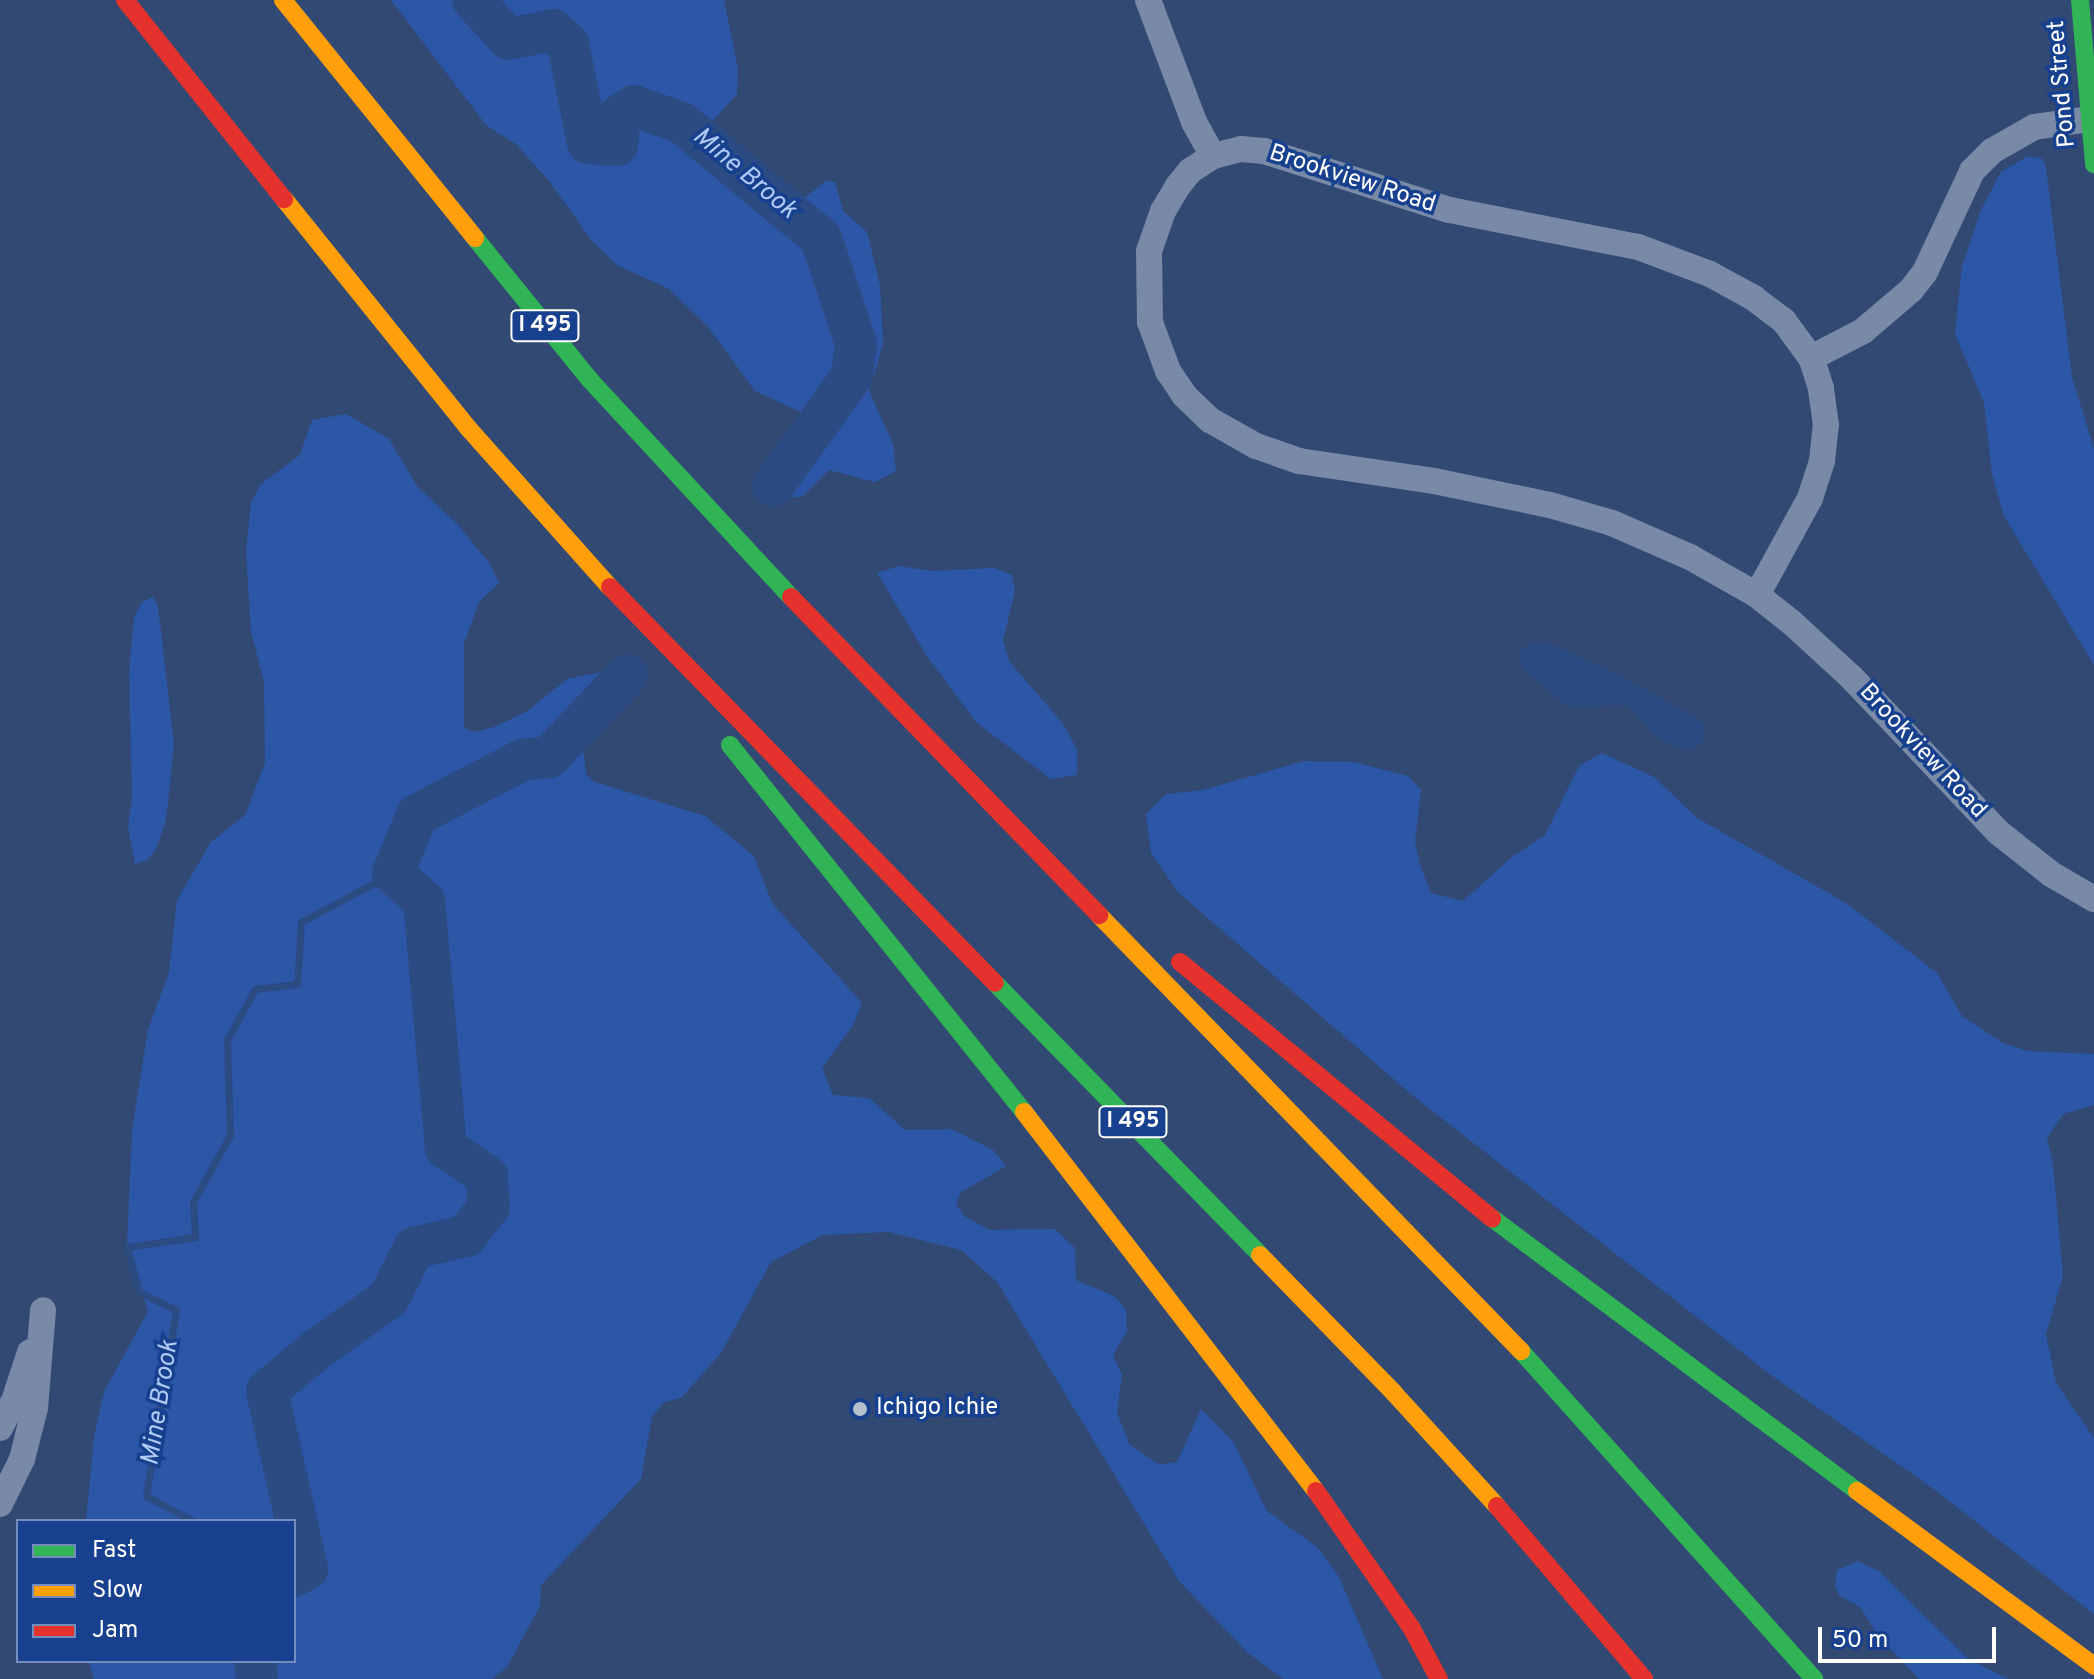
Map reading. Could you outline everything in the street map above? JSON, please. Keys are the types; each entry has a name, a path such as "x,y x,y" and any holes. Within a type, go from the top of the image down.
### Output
{"main road":[{"name":"I 495","path":"125,0 469,429 604,581 1383,1381 1518,1530 1644,1679"},
{"name":"I 495","path":"283,0 590,380 826,635 1483,1309 1814,1679"},
{"name":"Pond Street","path":"2080,0 2094,164"},
{"path":"604,581 709,718 1068,1167 1330,1510 1411,1627 1439,1679"},
{"path":"826,635 1111,900"},
{"path":"1169,953 1528,1247 2094,1666"}],"street":[{"path":"1148,0 1194,122 1213,156"},
{"path":"1811,358 1863,331 1911,290 1925,272 1972,171 1992,151 2034,127 2090,119"},
{"name":"Brookview Road","path":"1757,595 1805,508 1822,461 1825,404 1811,358 1784,321 1754,298 1679,261 1603,238 1449,210 1264,151 1241,149 1213,156 1190,171 1165,205 1152,240 1147,270 1150,322 1162,358 1185,396 1210,420 1256,446 1299,461 1498,494 1612,523 1690,557 1757,595 1851,677 1998,832 2028,858 2094,899"},
{"path":"0,1428 15,1398 43,1310 35,1408 22,1459 0,1504"}],"shaded area":[{"path":"391,0 724,0 738,68 737,94 709,125 709,138 726,163 803,199 826,181 835,182 843,211 867,232 880,285 883,344 869,391 893,444 896,471 875,482 829,470 803,496 776,500 772,486 808,415 755,391 708,327 669,289 617,265 592,241 550,182 516,144 486,125"},
{"path":"2028,156 2043,159 2046,168 2072,377 2094,449 2094,665 2004,516 1992,474 1984,402 1955,334 1962,267 1981,210 2001,172"},
{"path":"346,414 389,439 417,486 458,525 490,564 499,583 479,602 464,643 464,727 473,732 494,727 526,712 567,679 618,669 619,705 582,738 586,774 595,782 705,816 754,856 772,903 862,1003 853,1025 822,1068 833,1095 869,1098 905,1130 952,1129 993,1150 1006,1166 960,1193 956,1204 964,1216 989,1230 1055,1229 1075,1248 1076,1280 1114,1296 1126,1310 1127,1332 1113,1355 1122,1375 1117,1412 1129,1444 1159,1465 1177,1462 1201,1409 1234,1443 1266,1510 1318,1548 1339,1577 1383,1679 1283,1679 1247,1652 1179,1581 997,1282 961,1250 889,1232 823,1235 771,1262 721,1353 681,1398 664,1402 652,1417 641,1479 541,1585 540,1606 507,1667 492,1679 94,1679 90,1663 296,1663 296,1519 86,1519 94,1437 104,1392 148,1311 127,1243 132,1130 148,1030 169,972 177,900 211,842 245,815 265,763 264,682 251,632 246,552 251,502 261,484 300,455 312,420"},
{"path":"899,566 931,571 994,568 1012,575 1015,591 1003,640 1009,661 1064,725 1077,750 1077,775 1051,779 976,722 927,656 877,573"},
{"path":"153,597 158,606 174,745 166,820 156,849 147,860 135,864 128,827 132,798 129,671 134,618 142,602"},
{"path":"1549,643 1617,674 1697,718 1704,725 1703,741 1694,749 1675,747 1655,735 1627,705 1568,707 1525,670 1519,658 1520,650 1530,644"},
{"path":"1602,753 1654,777 1697,818 1846,903 1937,973 1962,1016 2003,1043 2028,1051 2094,1054 2094,1105 2063,1114 2047,1138 2053,1164 2063,1276 2046,1334 2056,1383 2094,1438 2094,1614 1935,1490 1771,1375 1412,1095 1179,893 1151,853 1146,814 1166,794 1203,790 1304,761 1354,762 1408,776 1421,790 1415,841 1420,865 1431,893 1463,901 1512,857 1545,835 1579,766"},
{"path":"1858,1561 1880,1572 1968,1659 2008,1679 1919,1679 1880,1638 1860,1607 1839,1595 1835,1586 1837,1570"}],"waterway":[{"name":"Mine Brook","path":"473,0 509,39 553,30 568,44 588,143 617,145 620,115 634,106 682,123 821,238 856,344 852,376 773,486"},
{"name":"Mine Brook","path":"296,1519 267,1391 316,1350 389,1298 414,1248 466,1236 489,1207 487,1176 446,1148 424,901 393,873 417,815 522,760 549,757 627,675"},
{"name":"Mine Brook","path":"189,1519 146,1496 176,1310 139,1292 127,1247 195,1237 193,1202 230,1135 227,1040 255,989 297,984 301,922 393,873"},
{"name":"Mine Brook","path":"296,1520 307,1569 296,1575"},
{"name":"Mine Brook","path":"255,1663 257,1679"}],"traffic: fast":[{"path":"2080,0 2094,164"},
{"path":"475,238 590,380 791,597"},
{"path":"730,745 1024,1112"},
{"path":"995,983 1260,1255"},
{"path":"1492,1218 1857,1491"},
{"path":"1521,1351 1814,1679"}],"traffic: slow":[{"path":"283,0 475,238"},
{"path":"284,199 469,429 610,587"},
{"path":"1099,915 1521,1351"},
{"path":"1024,1112 1316,1491"},
{"path":"1260,1255 1394,1393 1497,1506"},
{"path":"1857,1491 2094,1666"}],"traffic: jam":[{"path":"125,0 284,199"},
{"path":"610,587 995,983"},
{"path":"791,597 1099,915"},
{"path":"1180,962 1492,1218"},
{"path":"1316,1491 1411,1627 1439,1679"},
{"path":"1497,1506 1644,1679"}],"place":[{"name":"Ichigo Ichie","path":"860,1409"}]}
